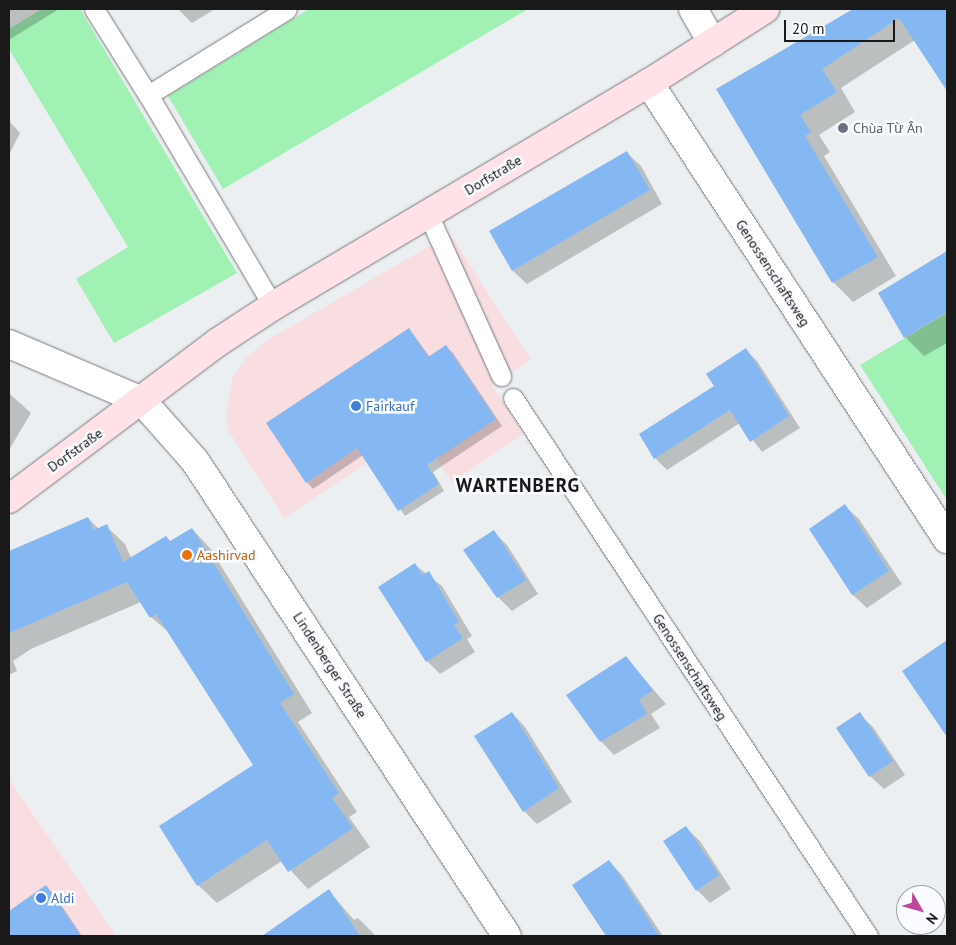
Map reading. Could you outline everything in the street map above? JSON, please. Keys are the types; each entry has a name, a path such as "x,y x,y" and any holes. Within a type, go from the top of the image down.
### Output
{"main road":[{"name":"Dorfstraße","path":"9,499 142,401 218,342 273,306 649,83 713,44 765,9"}],"street":[{"path":"693,9 713,44"},
{"name":"Genossenschaftsweg","path":"649,83 947,540"},
{"path":"9,344 142,401"},
{"name":"Lindenberger Straße","path":"142,401 199,466 507,936"}],"lane":[{"path":"94,9 148,95 273,306"},
{"path":"148,95 287,9"},
{"path":"428,214 501,376"},
{"name":"Genossenschaftsweg","path":"512,398 868,936"}],"shaded area":[{"path":"450,234 531,360 492,385 524,434 452,482 417,429 284,518 228,430 226,413 232,378 248,356 266,341"},
{"path":"9,779 116,936 9,936"}],"green space":[{"path":"42,9 80,9 237,273 114,343 76,279 128,247 9,49 9,29"},
{"path":"309,9 528,9 223,189 168,96"},
{"path":"947,313 947,500 860,365"}],"building":[{"path":"853,9 947,9 947,91 899,18 822,69 837,92 800,115 811,132 805,136 878,257 832,283 716,89"},
{"path":"627,151 650,190 512,271 489,231"},
{"path":"947,251 947,312 904,338 878,293"},
{"name":"Fairkauf","path":"409,328 428,357 446,345 496,419 427,465 439,484 398,511 357,448 306,483 266,423"},
{"path":"746,348 789,416 750,442 730,410 654,459 639,434 714,386 706,374"},
{"path":"845,504 889,571 852,595 809,529"},
{"path":"88,517 94,530 107,524 123,562 166,536 170,541 192,528 294,694 280,703 339,793 332,798 353,828 288,872 267,840 197,886 159,826 253,765 156,614 150,618 127,582 9,633 9,551"},
{"path":"494,530 526,580 497,598 463,550"},
{"path":"415,563 422,575 429,571 459,622 454,625 463,638 426,662 378,587"},
{"path":"947,640 947,737 902,671"},
{"path":"626,656 653,690 639,700 647,714 600,742 566,695"},
{"path":"512,712 559,788 523,812 474,736"},
{"path":"860,712 893,761 869,777 836,728"},
{"path":"686,826 719,875 696,891 663,841"},
{"path":"609,860 659,936 606,936 572,885"},
{"name":"Aldi","path":"46,885 81,936 9,936 9,911"},
{"path":"329,889 360,936 262,936"}],"place":[{"name":"Chùa Từ Ân","path":"843,128"},
{"name":"Fairkauf","path":"356,406"},
{"name":"Aashirvad","path":"187,555"},
{"name":"Aldi","path":"41,898"}],"district":[{"name":"WARTENBERG","path":"518,486"}]}
